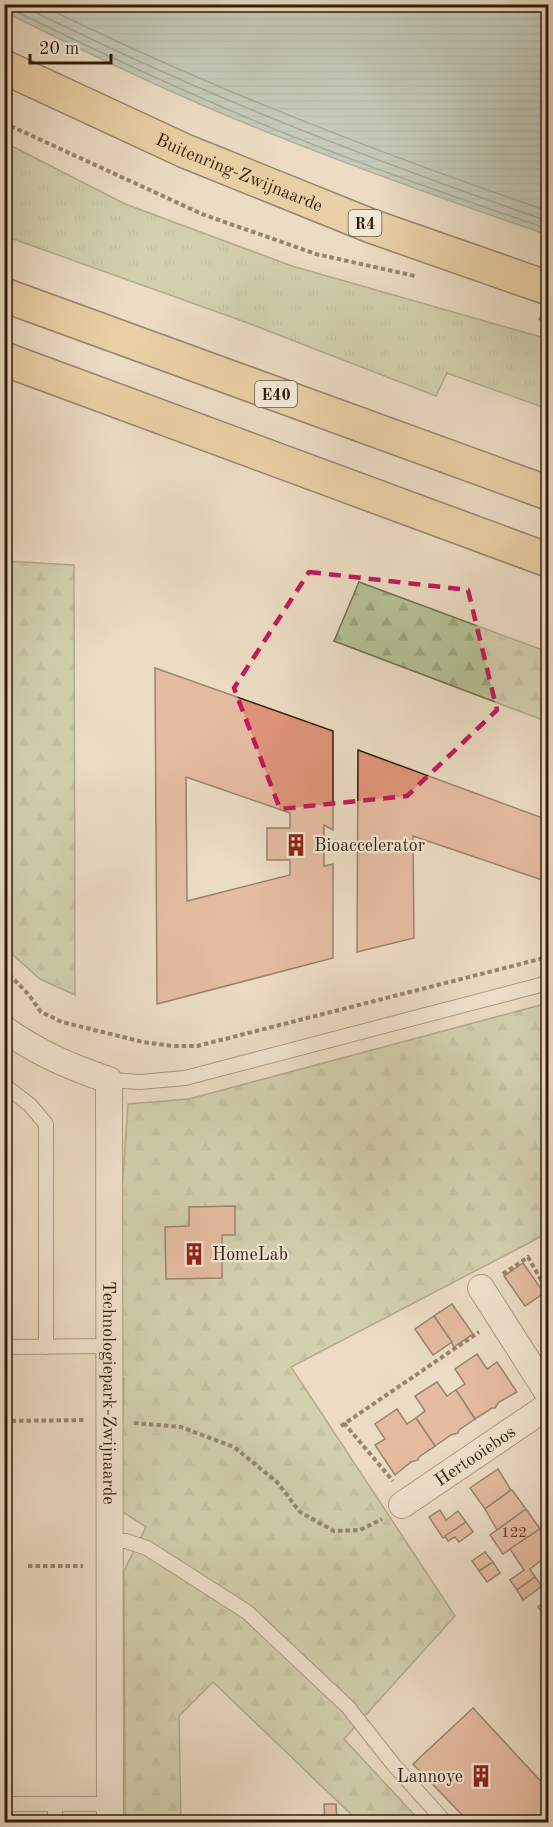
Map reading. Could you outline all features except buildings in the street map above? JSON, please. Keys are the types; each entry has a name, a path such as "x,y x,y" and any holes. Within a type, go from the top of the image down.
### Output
{"highway":[{"name":"Buitenring-Zwijnaarde","path":"4,67 185,151 371,225 549,288"},
{"path":"4,77 185,151"},
{"name":"E40","path":"4,295 549,493"},
{"path":"4,358 549,560"}],"street":[{"path":"4,1029 31,1048 67,1065 109,1080"},
{"name":"Technologiepark-Zwijnaarde","path":"109,1080 110,1814"},
{"path":"482,1288 549,1393"},
{"name":"Hertooiebos","path":"406,1503 549,1406"}],"lane":[{"path":"109,1080 140,1082 185,1078 549,983"},
{"path":"4,1085 30,1105 46,1124 46,1347"},
{"path":"4,1347 109,1346"},
{"path":"109,1541 126,1541 147,1548 247,1612 348,1707 393,1764 445,1822"},
{"path":"4,1804 55,1804 110,1814"},
{"path":"55,1804 55,1822"}],"path":[{"path":"4,123 202,214 316,254 416,276"},
{"path":"537,318 549,322"},
{"path":"4,969 29,995 41,1012 62,1022 143,1042 197,1046 549,957"},
{"path":"482,1288 528,1257 545,1287 549,1285"},
{"path":"4,1421 109,1421 182,1428 234,1447 277,1482 300,1512 334,1531 360,1530 386,1517 406,1503 343,1425 500,1319"},
{"path":"28,1566 87,1566"}],"highlighted area":[{"path":"309,572 468,590 497,710 407,796 280,809 234,688"}],"green space":[{"path":"4,142 125,204 292,266 548,339 548,409 447,373 436,396 248,323 5,236"},
{"path":"5,561 74,565 75,995 40,979 5,948"},
{"path":"359,582 548,652 548,722 334,641"},
{"path":"548,1003 548,1233 291,1367 455,1616 344,1739 421,1822 359,1822 213,1682 179,1716 181,1822 125,1822 124,1571 146,1527 120,1510 124,1378 109,1378 128,1104 189,1099"}],"water":[{"path":"4,5 548,5 548,235 368,171 229,117 37,28 5,12"}],"place":[{"name":"Bioaccelerator","path":"296,845"},
{"name":"HomeLab","path":"194,1254"},
{"name":"Lannoye","path":"481,1776"}]}
